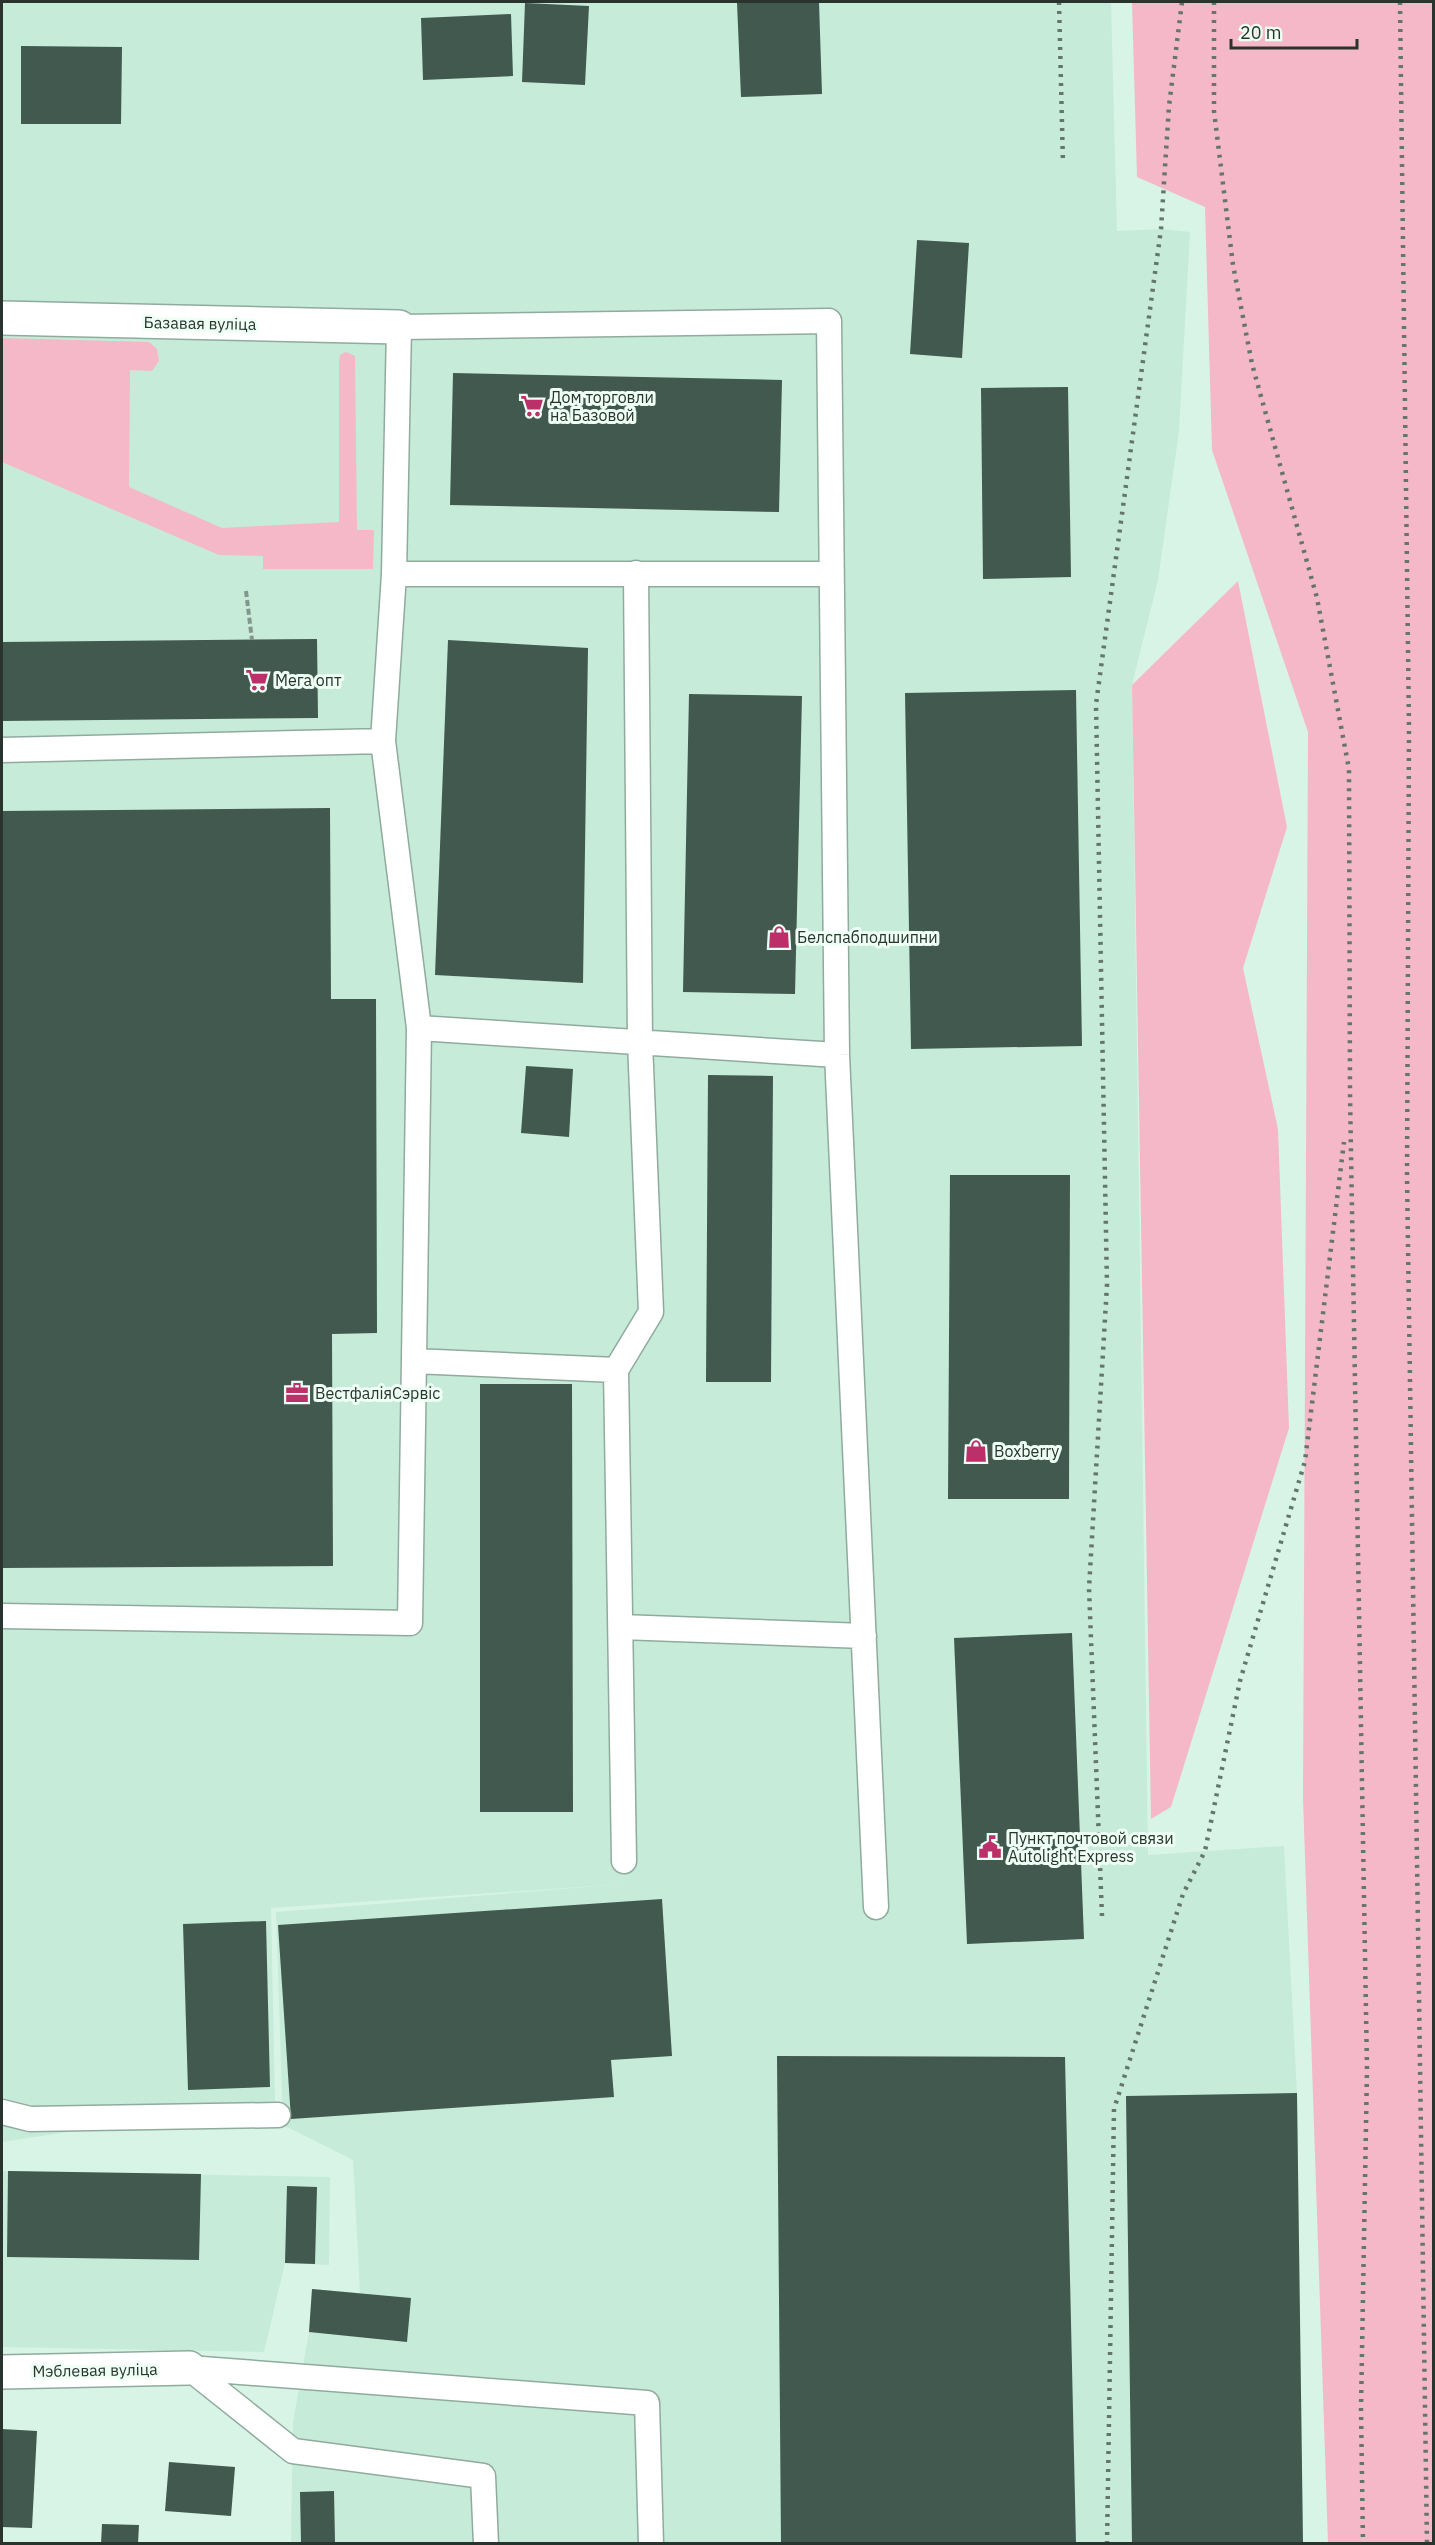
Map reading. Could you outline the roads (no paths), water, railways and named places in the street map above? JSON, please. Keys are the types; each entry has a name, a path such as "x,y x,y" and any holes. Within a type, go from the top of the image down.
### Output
{"street":[{"name":"Базавая вуліца","path":"2,318 399,327"},
{"name":"Мэблевая вуліца","path":"2,2372 189,2368"}],"lane":[{"path":"2,1616 410,1623 419,1028 383,741 394,574 399,327 829,321 837,1055 876,1907"},
{"path":"624,1861 616,1370 651,1312 640,1042 636,573"},
{"path":"394,574 831,574"},
{"path":"2,750 383,741"},
{"path":"419,1028 837,1055"},
{"path":"414,1361 616,1370"},
{"path":"621,1627 864,1636"},
{"path":"2,2112 30,2119 278,2115"},
{"path":"189,2368 293,2451 483,2476 486,2544"},
{"path":"189,2368 647,2403 651,2544"}],"railway":[{"path":"1059,2 1063,164"},
{"path":"1102,1916 1089,1588 1107,1285 1096,704 1161,229 1169,106 1182,2"},
{"path":"1214,2 1214,111 1233,265 1252,364 1317,598 1349,769 1350,1095 1367,2069 1361,2409 1363,2544"},
{"path":"1400,2 1409,729 1407,1176 1427,2544"},
{"path":"1107,2544 1114,2109 1183,1894 1205,1851 1240,1681 1305,1461 1344,1142"}],"place":[{"name":"Дом торговли на Базовой","path":"532,406"},
{"name":"Мега опт","path":"257,680"},
{"name":"Белспабподшипни","path":"779,937"},
{"name":"ВестфаліяСэрвіс","path":"297,1393"},
{"name":"Boxberry","path":"976,1451"},
{"name":"Пункт почтовой связи Autolight Express","path":"990,1847"}]}
